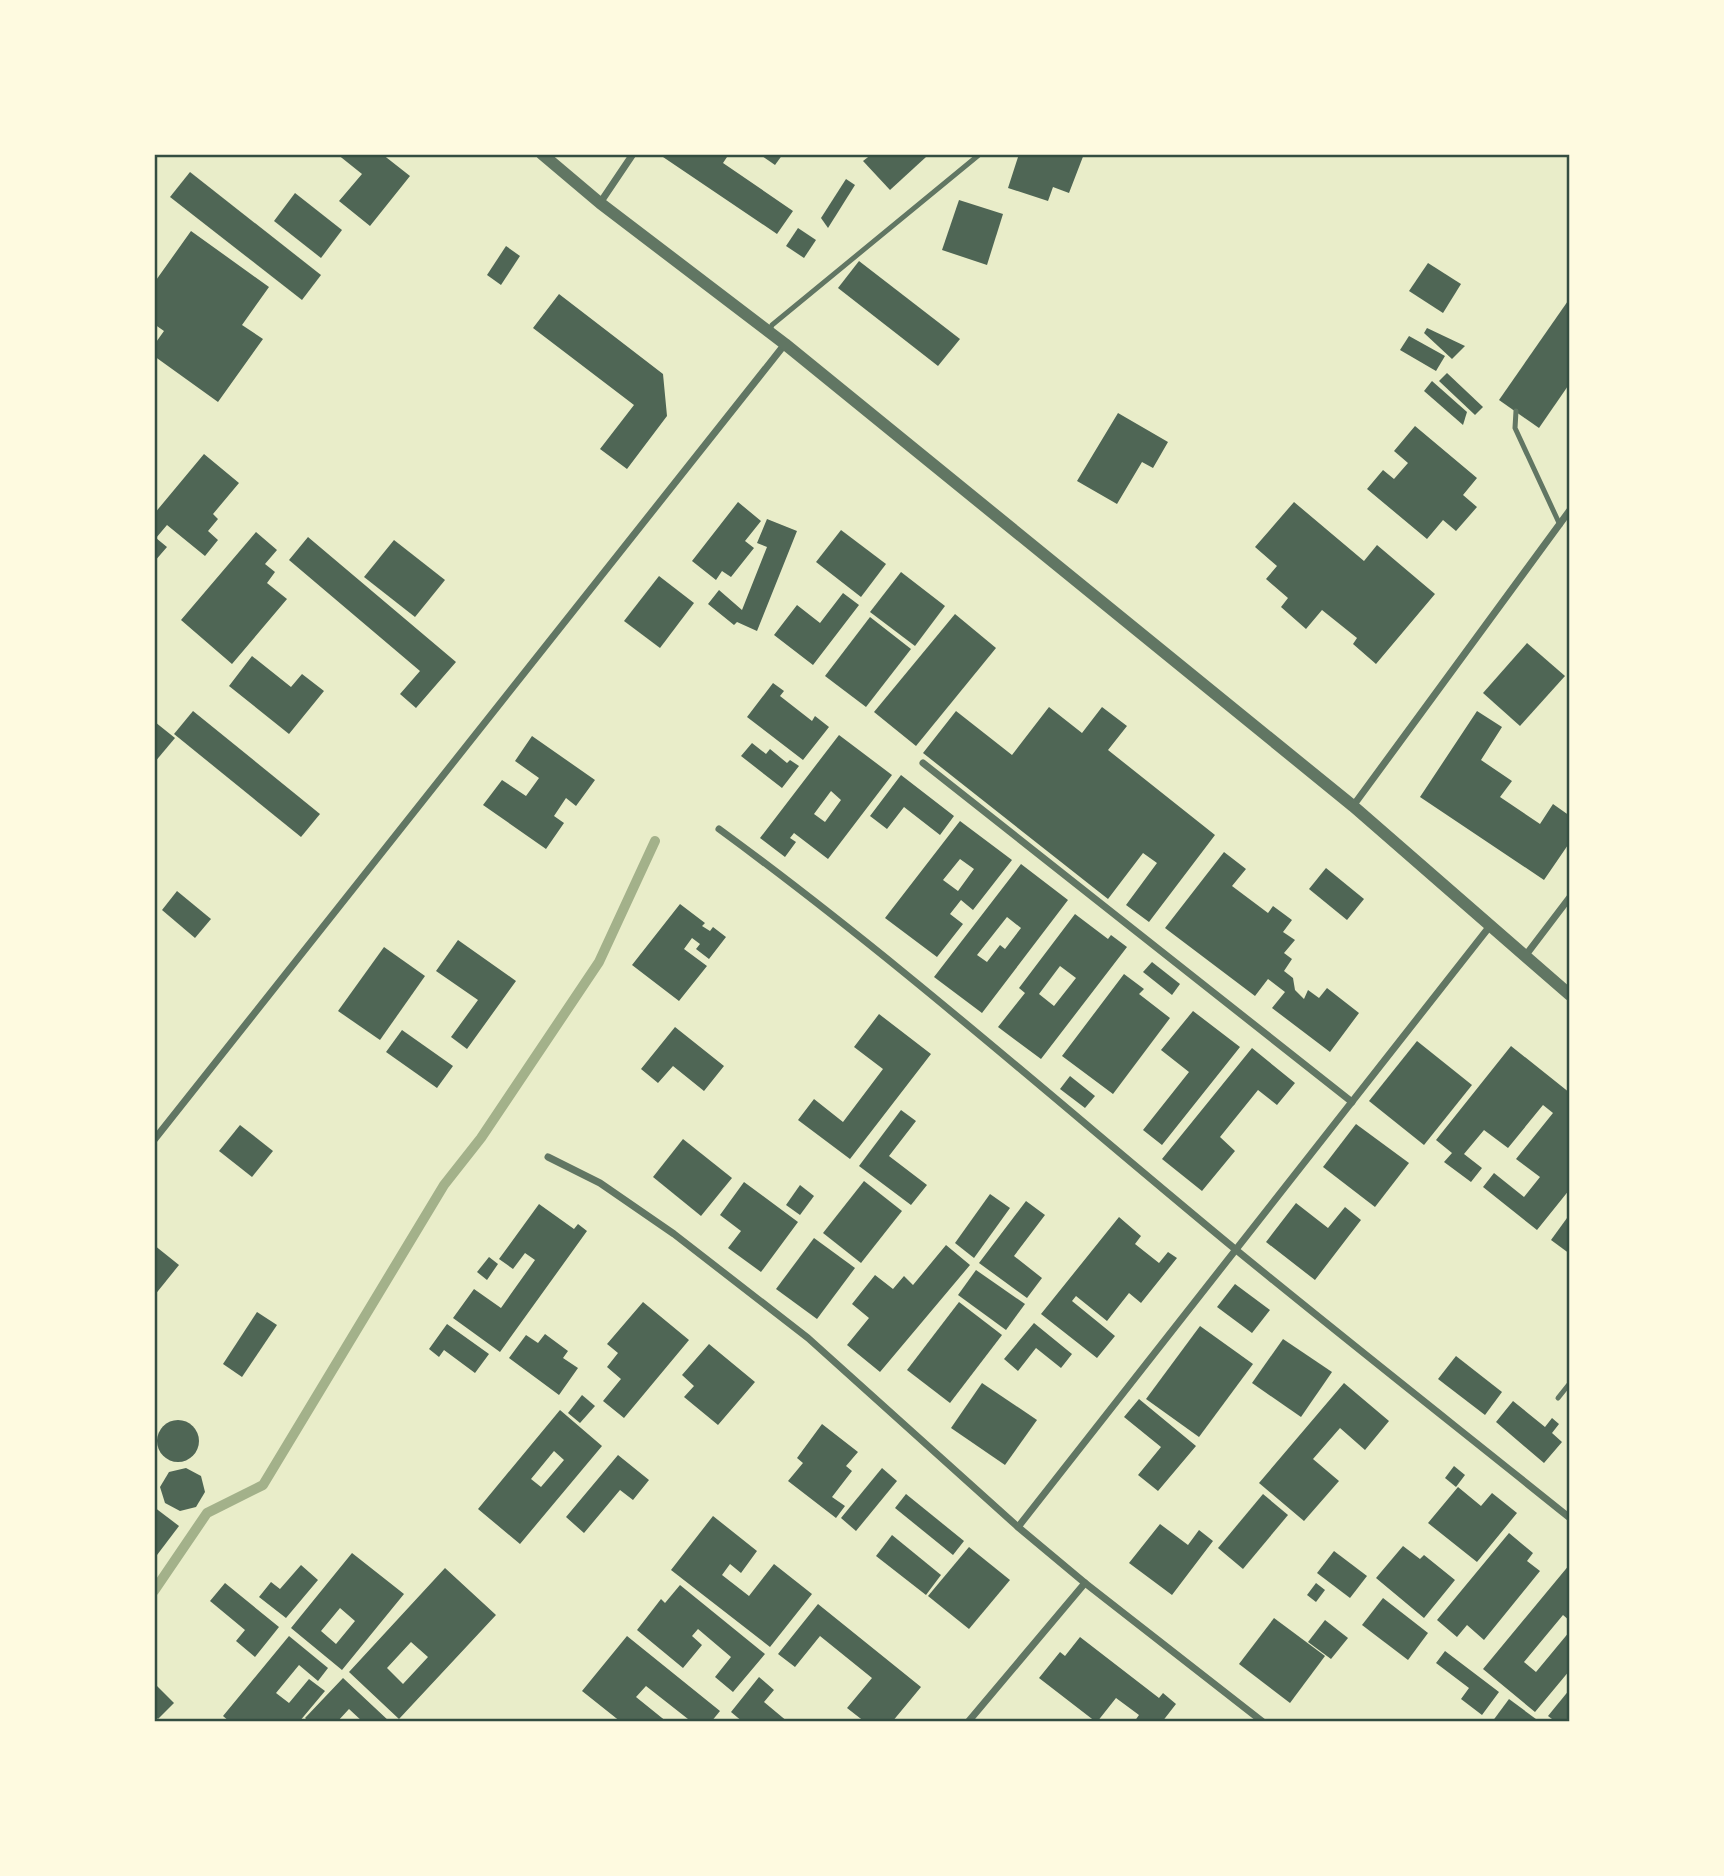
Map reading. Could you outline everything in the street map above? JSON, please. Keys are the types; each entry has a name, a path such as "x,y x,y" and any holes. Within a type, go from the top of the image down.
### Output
{"street":[{"path":"542,154 600,203 785,344 1353,806 1570,995"},
{"path":"600,203 633,154"},
{"path":"154,1140 785,344"},
{"path":"1353,806 1570,510"},
{"path":"923,763 1352,1102"},
{"path":"719,829 795,884 912,978 1236,1250 1570,1518"},
{"path":"1526,956 1570,897"},
{"path":"1018,1527 1490,926"},
{"path":"548,1157 600,1183 674,1234 808,1338 1018,1527 1263,1722"},
{"path":"968,1722 1086,1583"}],"lane":[{"path":"769,332 772,325 980,154"},
{"path":"1516,411 1515,428 1560,525"},
{"path":"1558,1398 1570,1383"}],"building":[{"path":"337,154 382,154 410,176 370,226 339,201 362,174"},
{"path":"665,154 729,154 723,163 793,211 777,234 663,157"},
{"path":"759,154 783,154 775,165"},
{"path":"872,154 923,154 926,157 890,190 863,161"},
{"path":"1019,154 1084,154 1069,193 1053,187 1048,201 1008,188"},
{"path":"190,172 321,275 302,300 170,197"},
{"path":"846,179 855,185 828,228 821,218"},
{"path":"295,193 342,230 321,258 274,221"},
{"path":"959,200 1003,214 987,265 942,250"},
{"path":"798,228 816,240 804,258 786,246"},
{"path":"191,231 269,287 242,325 263,339 218,402 154,356 154,345 164,331 154,324 154,283"},
{"path":"506,246 520,256 501,285 487,275"},
{"path":"859,261 960,339 938,366 838,288"},
{"path":"1428,263 1461,284 1443,313 1409,291"},
{"path":"559,294 663,374 667,416 627,469 600,449 634,405 533,328"},
{"path":"1570,298 1570,383 1539,428 1499,400"},
{"path":"1427,328 1465,346 1452,359 1424,333"},
{"path":"1409,336 1445,356 1436,371 1400,350"},
{"path":"1447,373 1483,407 1475,415 1439,381"},
{"path":"1432,381 1467,412 1463,425 1424,391"},
{"path":"1118,413 1168,442 1153,468 1142,462 1117,504 1077,481"},
{"path":"1415,426 1477,478 1463,495 1477,507 1456,531 1443,520 1427,539 1367,489 1383,470 1394,479 1408,463 1394,451"},
{"path":"204,454 239,483 213,514 218,519 208,531 218,540 205,556 167,525 156,538 167,547 154,562 154,514"},
{"path":"738,502 761,521 745,541 754,548 731,577 722,571 716,580 692,561"},
{"path":"1294,502 1364,561 1377,545 1435,594 1376,664 1353,644 1357,638 1322,610 1306,629 1281,607 1288,598 1266,579 1277,566 1255,547"},
{"path":"767,519 797,531 757,631 737,622 734,625 708,604 719,590 742,610 767,547 757,543"},
{"path":"841,530 886,564 861,597 816,562"},
{"path":"256,532 277,550 265,564 275,572 267,583 287,599 232,664 181,620"},
{"path":"308,537 456,662 416,708 400,694 420,671 289,560"},
{"path":"394,540 445,580 415,617 364,577"},
{"path":"901,572 945,606 915,646 870,612"},
{"path":"659,576 694,603 660,648 624,621"},
{"path":"843,593 859,605 813,665 774,635 797,605 820,623"},
{"path":"955,614 996,648 916,746 874,712"},
{"path":"870,617 911,649 866,707 825,676"},
{"path":"1527,643 1565,676 1520,726 1483,693"},
{"path":"252,656 291,687 302,674 324,691 289,734 229,686"},
{"path":"773,683 784,691 780,696 812,721 815,716 829,727 803,760 747,717"},
{"path":"1049,707 1082,733 1102,707 1127,726 1108,750 1215,835 1149,922 1126,905 1157,863 1143,853 1108,899 923,753 956,711 1012,755"},
{"path":"193,711 320,814 301,837 174,734"},
{"path":"1477,711 1502,727 1481,760 1512,781 1500,797 1540,824 1553,804 1570,816 1570,842 1544,880 1420,797"},
{"path":"154,723 175,738 154,763"},
{"path":"839,735 892,775 828,859 794,833 790,838 796,842 785,857 760,838","holes":["831,791 841,800 825,822 814,814"]},
{"path":"532,736 595,780 576,806 566,798 554,816 564,823 546,849 483,805 502,780 526,796 539,778 515,761"},
{"path":"752,743 766,754 770,749 787,763 790,760 799,766 782,788 741,756"},
{"path":"901,775 954,816 940,835 904,807 887,829 870,816"},
{"path":"960,821 1012,860 973,910 961,900 950,914 963,924 937,957 885,918","holes":["960,859 974,869 958,891 943,880"]},
{"path":"1224,852 1246,869 1232,886 1268,913 1273,906 1292,920 1283,932 1295,940 1284,953 1292,959 1284,971 1293,978 1295,990 1304,999 1308,990 1319,998 1327,988 1359,1013 1330,1052 1272,1008 1285,992 1268,979 1255,996 1165,928"},
{"path":"1021,864 1068,900 982,1013 934,977","holes":["1007,917 1021,928 1005,949 1000,945 987,962 977,955"]},
{"path":"1326,868 1364,899 1347,920 1309,889"},
{"path":"177,891 211,919 195,938 162,910"},
{"path":"680,904 705,923 702,926 710,931 713,927 726,937 709,959 696,949 700,944 692,938 684,949 707,966 679,1001 632,965"},
{"path":"1075,914 1108,939 1111,935 1127,947 1041,1059 998,1027 1025,993 1019,988","holes":["1060,966 1076,978 1054,1006 1039,994"]},
{"path":"458,940 516,981 467,1049 451,1037 478,1000 436,971"},
{"path":"384,947 425,976 380,1040 338,1011"},
{"path":"1152,962 1180,984 1172,995 1143,972"},
{"path":"1124,974 1144,989 1139,994 1170,1018 1113,1094 1062,1056"},
{"path":"1193,1011 1240,1047 1162,1145 1143,1130 1189,1072 1161,1050"},
{"path":"879,1014 931,1054 850,1159 798,1120 814,1099 843,1122 883,1069 854,1047"},
{"path":"675,1027 724,1066 704,1091 673,1066 658,1083 641,1069"},
{"path":"402,1030 453,1066 437,1088 386,1052"},
{"path":"1417,1041 1472,1085 1424,1145 1369,1101"},
{"path":"1511,1046 1570,1093 1570,1189 1537,1230 1483,1187 1494,1173 1524,1197 1540,1177 1516,1159 1553,1113 1543,1105 1508,1148 1484,1130 1464,1154 1482,1168 1471,1182 1444,1162 1452,1153 1436,1140"},
{"path":"1252,1048 1295,1083 1277,1105 1258,1090 1220,1137 1235,1151 1202,1191 1162,1159"},
{"path":"1070,1076 1095,1096 1085,1108 1060,1089"},
{"path":"901,1110 916,1121 889,1156 927,1185 911,1205 859,1166"},
{"path":"1356,1124 1409,1163 1375,1207 1323,1167"},
{"path":"240,1125 273,1151 252,1177 219,1151"},
{"path":"683,1139 732,1178 701,1216 653,1177"},
{"path":"864,1181 902,1211 861,1263 823,1233"},
{"path":"744,1182 798,1222 761,1272 728,1248 741,1231 720,1215"},
{"path":"800,1185 814,1196 800,1215 786,1205"},
{"path":"990,1194 1010,1208 974,1258 955,1243"},
{"path":"1026,1201 1045,1215 1014,1256 1042,1278 1027,1298 979,1263"},
{"path":"1296,1203 1328,1228 1345,1207 1361,1220 1315,1280 1266,1242"},
{"path":"539,1204 574,1229 578,1224 587,1231 500,1352 453,1318 474,1289 501,1308 535,1260 525,1253 513,1269 499,1259"},
{"path":"1119,1217 1141,1236 1135,1244 1159,1263 1168,1252 1177,1258 1141,1303 1129,1293 1107,1321 1076,1296 1072,1301 1115,1336 1097,1358 1041,1314"},
{"path":"1567,1218 1570,1220 1570,1254 1551,1240"},
{"path":"814,1238 855,1268 817,1319 776,1289"},
{"path":"154,1245 179,1265 154,1296"},
{"path":"946,1245 970,1265 880,1372 847,1345 869,1318 852,1304 875,1275 893,1289 904,1276 913,1285"},
{"path":"489,1257 498,1264 487,1280 477,1272"},
{"path":"976,1270 1025,1304 1006,1330 958,1295"},
{"path":"1235,1284 1270,1310 1252,1333 1217,1307"},
{"path":"643,1302 689,1340 624,1418 603,1401 621,1379 607,1367 618,1353 607,1344"},
{"path":"959,1302 1002,1335 950,1403 907,1370"},
{"path":"257,1312 277,1325 242,1377 223,1364"},
{"path":"1034,1323 1072,1354 1061,1368 1036,1348 1018,1371 1004,1359"},
{"path":"447,1324 489,1354 475,1373 444,1350 439,1357 429,1349"},
{"path":"1200,1326 1253,1364 1199,1437 1146,1399"},
{"path":"545,1334 568,1351 563,1358 578,1368 559,1395 509,1358 526,1335 538,1343"},
{"path":"1283,1339 1332,1372 1301,1417 1252,1383"},
{"path":"709,1344 755,1382 718,1425 684,1397 694,1386 682,1375"},
{"path":"1456,1356 1502,1392 1485,1415 1438,1379"},
{"path":"982,1383 1037,1420 1005,1465 951,1428"},
{"path":"1344,1383 1389,1421 1365,1450 1340,1428 1313,1459 1339,1481 1304,1521 1259,1483"},
{"path":"582,1395 595,1406 580,1423 568,1413"},
{"path":"1139,1399 1196,1446 1158,1491 1138,1475 1161,1447 1124,1417"},
{"path":"1513,1401 1545,1427 1552,1418 1559,1424 1552,1433 1562,1442 1544,1463 1496,1422"},
{"path":"560,1410 602,1446 520,1544 478,1509","holes":["554,1451 564,1460 541,1487 531,1479"]},
{"path":"178,1420 193,1426 199,1441 193,1456 178,1462 163,1456 157,1441 163,1426"},
{"path":"822,1424 858,1452 846,1466 852,1471 832,1497 845,1506 836,1518 788,1481 803,1463 797,1458"},
{"path":"618,1455 649,1480 633,1500 620,1490 584,1533 566,1517"},
{"path":"1454,1466 1465,1475 1456,1487 1445,1478"},
{"path":"186,1468 201,1476 205,1492 196,1507 180,1511 165,1503 160,1487 169,1472"},
{"path":"882,1468 897,1481 856,1531 841,1518"},
{"path":"1458,1487 1481,1506 1492,1493 1517,1513 1477,1562 1428,1523"},
{"path":"906,1494 964,1541 953,1555 895,1508"},
{"path":"1263,1494 1288,1515 1243,1569 1218,1548"},
{"path":"154,1507 179,1526 154,1559"},
{"path":"713,1516 757,1551 741,1573 730,1564 722,1575 749,1596 774,1564 812,1594 770,1647 671,1570"},
{"path":"1160,1524 1188,1545 1199,1530 1213,1541 1172,1595 1129,1563"},
{"path":"1509,1533 1533,1553 1527,1561 1540,1571 1484,1640 1467,1625 1457,1637 1437,1620"},
{"path":"892,1535 941,1575 926,1595 876,1556"},
{"path":"1403,1546 1420,1559 1424,1555 1455,1580 1424,1618 1376,1578"},
{"path":"969,1547 1010,1580 969,1629 928,1596"},
{"path":"1334,1551 1367,1576 1350,1598 1317,1573"},
{"path":"352,1553 404,1594 342,1670 291,1628","holes":["340,1608 355,1621 336,1644 321,1631"]},
{"path":"1570,1564 1570,1621 1563,1615 1524,1662 1536,1672 1570,1631 1570,1670 1535,1712 1483,1669"},
{"path":"301,1565 318,1580 286,1618 259,1597 271,1582 280,1589"},
{"path":"445,1568 496,1615 399,1719 349,1672","holes":["411,1642 428,1657 403,1684 387,1668"]},
{"path":"225,1583 279,1627 255,1657 236,1641 245,1630 210,1601"},
{"path":"1316,1583 1325,1590 1316,1602 1307,1595"},
{"path":"680,1585 765,1654 733,1692 715,1677 731,1657 698,1629 692,1636 702,1645 683,1668 637,1630 661,1599 665,1603"},
{"path":"1383,1598 1428,1633 1408,1660 1362,1625"},
{"path":"818,1604 921,1687 892,1722 865,1722 847,1708 872,1678 820,1636 795,1667 778,1654"},
{"path":"1274,1618 1325,1656 1290,1703 1239,1664"},
{"path":"1325,1620 1348,1638 1331,1659 1308,1642"},
{"path":"289,1636 328,1668 318,1681 299,1665 276,1693 289,1703 309,1679 325,1691 299,1722 230,1722 223,1716"},
{"path":"627,1636 720,1711 711,1722 686,1722 688,1719 646,1686 636,1697 667,1722 621,1722 582,1691"},
{"path":"1080,1637 1159,1698 1163,1693 1176,1704 1162,1722 1134,1722 1139,1715 1116,1698 1096,1722 1039,1678 1060,1652 1065,1656"},
{"path":"1445,1651 1499,1692 1482,1715 1461,1699 1469,1688 1436,1663"},
{"path":"759,1677 774,1690 764,1702 788,1722 743,1722 731,1712"},
{"path":"343,1678 390,1722 363,1722 349,1709 337,1722 309,1722 305,1718"},
{"path":"154,1683 174,1703 158,1719 154,1715"},
{"path":"1570,1689 1570,1722 1556,1722 1548,1716"},
{"path":"1509,1699 1540,1722 1492,1722"}],"waterway":[{"path":"154,1591 207,1513 263,1485 444,1185 481,1138 599,962 655,841"}]}
